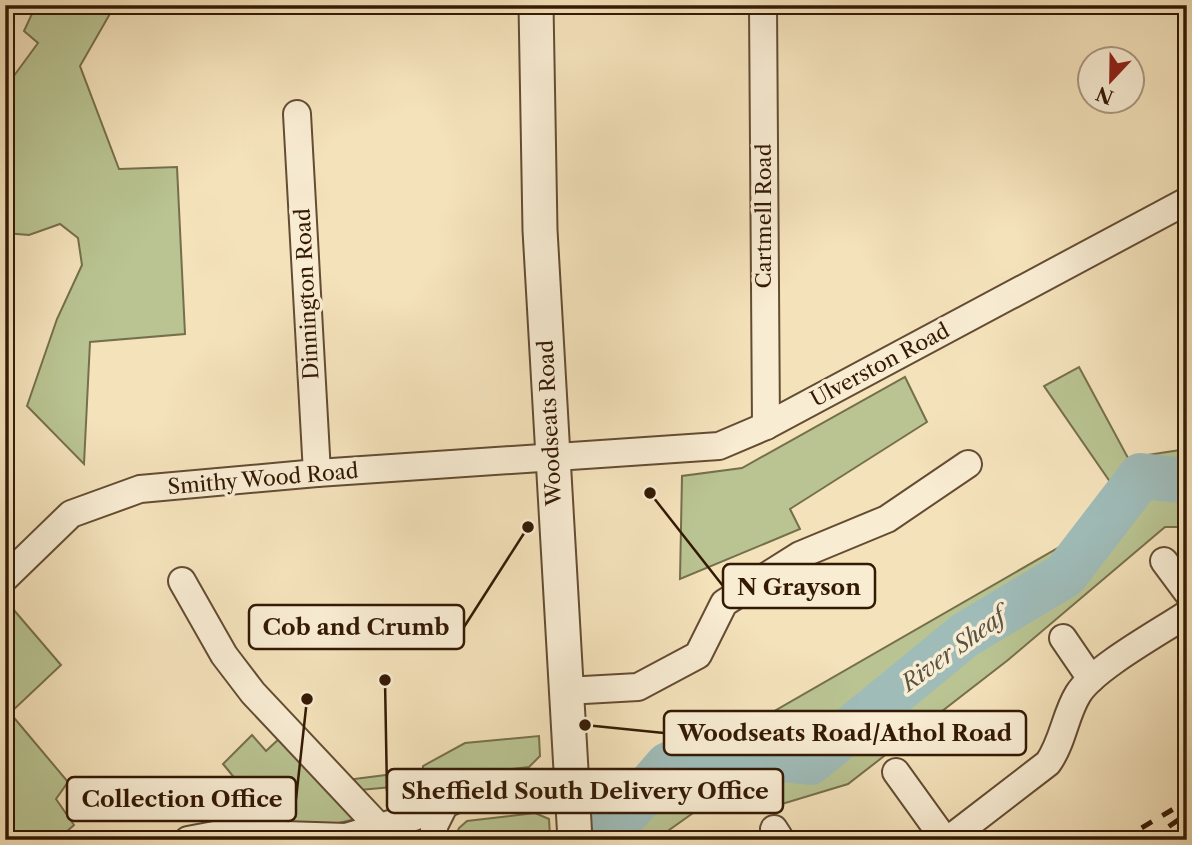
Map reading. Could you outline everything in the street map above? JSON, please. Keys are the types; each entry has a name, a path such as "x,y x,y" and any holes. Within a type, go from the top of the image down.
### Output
{"street":[{"name":"Woodseats Road","path":"536,5 540,230 575,840"},
{"name":"Cartmell Road","path":"763,5 766,426"},
{"name":"Dinnington Road","path":"297,114 317,473"},
{"name":"Ulverston Road","path":"551,456 719,446 766,426 1187,201"},
{"name":"Smithy Wood Road","path":"5,578 71,514 140,489 551,456"},
{"path":"566,691 638,687 698,655 724,603 800,555 887,519 966,463"},
{"path":"1164,561 1187,592"},
{"path":"182,581 224,655 253,693 380,828"},
{"path":"896,772 947,840 1048,763 1059,746 1078,693 1091,679 1187,614"},
{"path":"1063,638 1091,679"},
{"path":"188,840 225,833 336,837 380,828 460,799 572,791"},
{"path":"434,840 434,826 444,806"}],"green space":[{"path":"36,5 115,5 80,66 119,169 177,167 185,334 90,342 84,464 27,406 57,319 82,265 78,238 60,224 29,235 5,233 5,88 38,43 24,31"},
{"path":"1079,367 1128,458 1187,449 1187,527 1165,527 1008,660 848,784 772,807 710,801 655,840 585,840 583,793 705,751 1089,530 1117,492 1044,386"},
{"path":"905,377 927,422 790,509 800,529 680,579 682,476 742,468"},
{"path":"13,609 61,665 10,713 68,782 56,799 74,825 57,840 5,840 5,616"},
{"path":"252,735 266,751 281,737 355,819 332,824 309,824 274,815 264,809 223,764"},
{"path":"539,736 540,756 529,767 432,778 423,774 423,766 465,743"},
{"path":"402,773 402,777 392,787 360,790 354,779"},
{"path":"535,813 549,819 550,836 525,836 524,833 454,840 459,828 467,821"}],"waterway":[{"name":"River Sheaf","path":"596,840 630,809 668,765 705,751 810,762 965,635 1065,575 1141,476 1187,481"}],"railway":[{"path":"1121,840 1187,801"},
{"path":"1149,840 1187,814"},
{"path":"1178,840 1187,833"}],"place":[{"name":"N Grayson","path":"650,493"},
{"name":"Cob and Crumb","path":"528,527"},
{"name":"Sheffield South Delivery Office","path":"385,680"},
{"name":"Collection Office","path":"307,699"},
{"name":"Woodseats Road/Athol Road","path":"585,725"}]}
